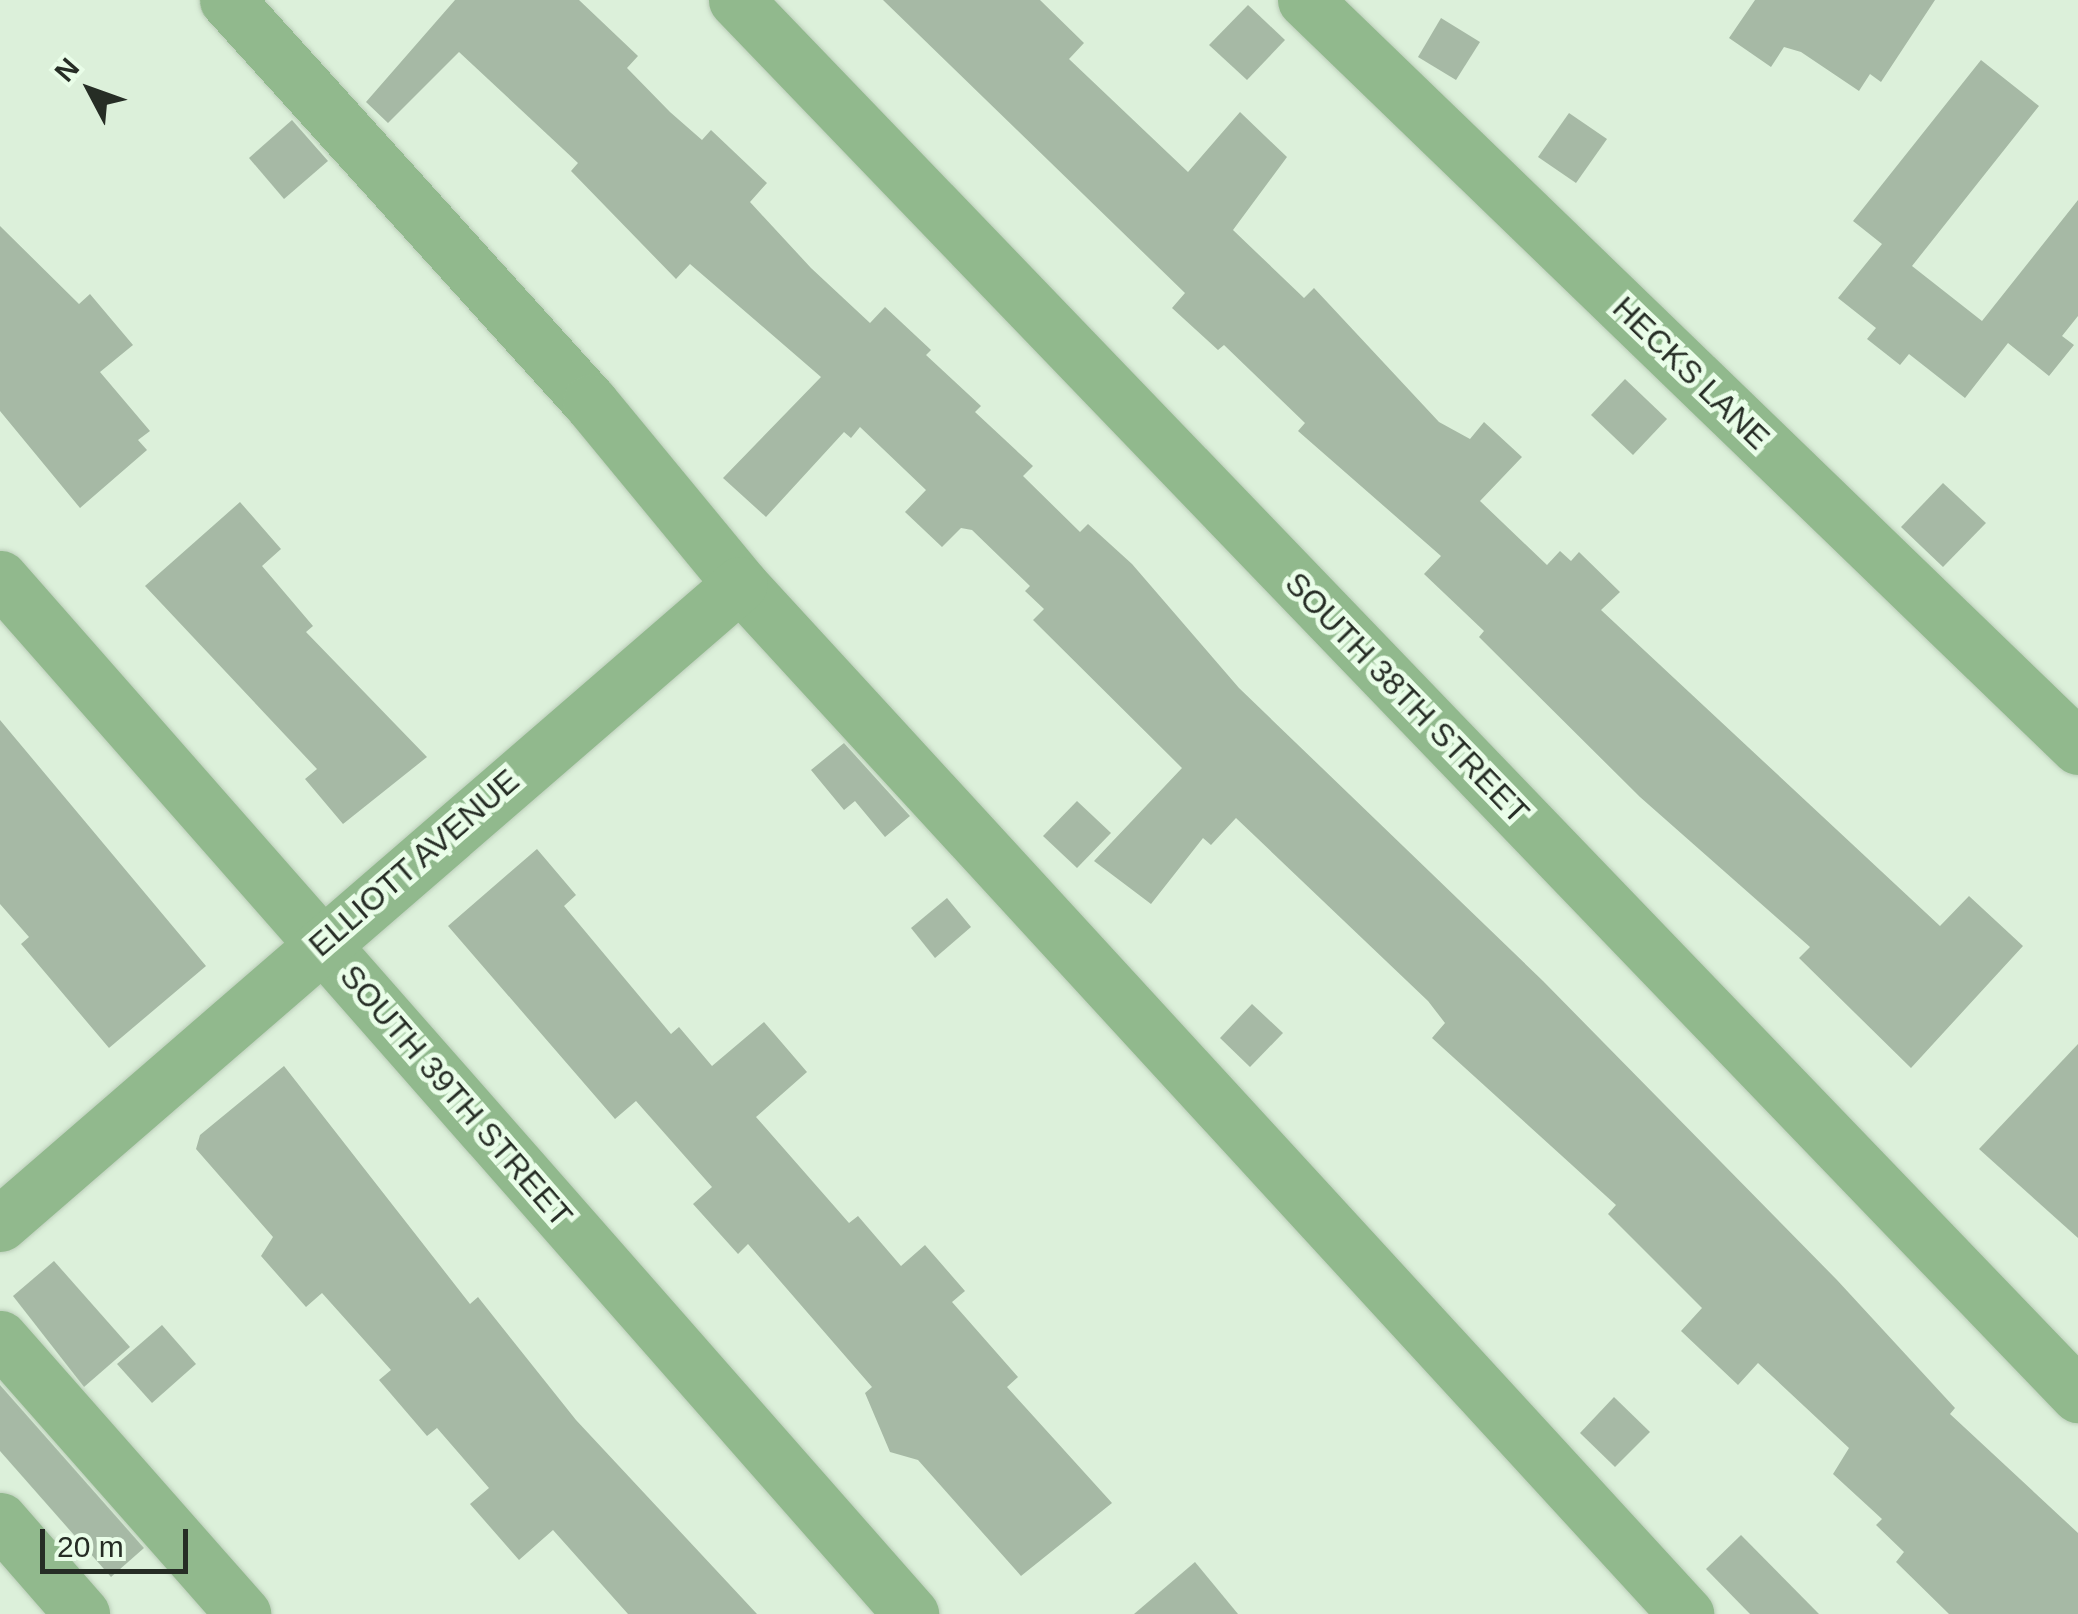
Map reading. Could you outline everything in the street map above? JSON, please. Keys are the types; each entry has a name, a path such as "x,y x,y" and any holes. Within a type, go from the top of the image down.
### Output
{"street":[{"path":"227,0 590,402 740,584 1686,1614"},
{"name":"SOUTH 38TH STREET","path":"736,0 2078,1396"},
{"name":"HECKS LANE","path":"1305,0 2078,747"},
{"name":"SOUTH 39TH STREET","path":"0,578 911,1614"},
{"name":"ELLIOTT AVENUE","path":"0,1224 740,584"},
{"path":"0,1338 243,1614"},
{"path":"0,1520 82,1614"}],"building":[{"path":"455,0 579,0 638,56 627,68 670,112 702,140 711,130 767,183 750,202 811,268 870,323 885,307 931,350 926,355 981,406 975,412 1033,466 1023,476 1080,532 1088,524 1132,564 1239,688 1543,981 1837,1280 1955,1408 1950,1414 2078,1533 2078,1614 1949,1614 1896,1562 1904,1552 1876,1525 1882,1519 1833,1474 1849,1448 1758,1363 1738,1385 1681,1331 1702,1308 1608,1214 1616,1205 1432,1038 1445,1023 1428,1001 1236,818 1211,845 1203,838 1151,904 1094,861 1182,768 1033,620 1044,609 1025,591 1030,586 972,530 961,528 942,547 905,512 926,490 860,427 851,438 844,432 766,517 723,478 821,377 690,264 676,279 571,171 578,163 459,52 388,123 366,102"},
{"path":"883,0 1040,0 1084,43 1069,59 1188,172 1240,112 1287,157 1233,230 1304,298 1314,288 1439,422 1470,439 1484,422 1522,457 1480,501 1547,565 1560,551 1571,561 1579,552 1620,592 1601,610 1940,926 1969,896 2023,946 1911,1068 1799,958 1810,947 1640,797 1479,637 1484,631 1424,574 1441,556 1298,431 1305,423 1224,345 1218,350 1172,308 1185,293"},
{"path":"1755,0 1935,0 1881,82 1870,74 1859,91 1801,52 1784,47 1771,67 1729,38"},
{"path":"1248,5 1285,40 1247,80 1209,45"},
{"path":"1441,18 1480,42 1456,80 1418,57"},
{"path":"1981,60 2039,106 1912,266 1982,321 2078,200 2078,316 2062,336 2074,345 2049,376 2008,343 1965,398 1909,354 1900,365 1867,339 1876,328 1838,298 1882,244 1853,221"},
{"path":"1569,113 1607,139 1576,183 1538,157"},
{"path":"292,120 328,161 284,199 249,158"},
{"path":"0,226 79,304 90,294 133,345 100,372 150,431 138,440 147,450 80,508 0,411"},
{"path":"1625,379 1667,419 1633,455 1591,415"},
{"path":"1943,483 1986,523 1943,567 1901,527"},
{"path":"240,502 281,549 262,566 313,626 306,632 427,757 343,824 305,779 317,769 145,586"},
{"path":"0,720 206,966 109,1048 21,944 29,937 0,904"},
{"path":"844,743 910,816 885,837 855,801 844,810 811,770"},
{"path":"1077,801 1111,833 1077,868 1043,836"},
{"path":"537,849 576,895 564,906 671,1034 679,1027 712,1066 764,1022 807,1072 756,1117 849,1223 858,1216 901,1266 925,1245 965,1291 952,1302 1018,1377 1007,1387 1112,1503 1021,1576 918,1460 890,1452 865,1393 872,1387 748,1244 738,1254 693,1204 712,1187 636,1101 615,1119 448,926"},
{"path":"947,898 971,927 935,958 911,928"},
{"path":"1252,1004 1283,1033 1250,1067 1220,1038"},
{"path":"2078,1044 2078,1238 1979,1149"},
{"path":"284,1066 470,1304 478,1297 576,1420 757,1614 628,1614 553,1530 519,1560 470,1504 489,1488 437,1428 427,1436 379,1380 391,1370 322,1293 306,1307 261,1256 273,1237 196,1149 200,1135"},
{"path":"54,1261 130,1347 84,1387 13,1296"},
{"path":"162,1325 196,1364 152,1403 117,1364"},
{"path":"0,1385 144,1548 111,1577 0,1451"},
{"path":"1614,1397 1650,1432 1615,1467 1580,1433"},
{"path":"1741,1535 1819,1614 1750,1614 1706,1569"},
{"path":"1195,1562 1238,1614 1134,1614"}]}
